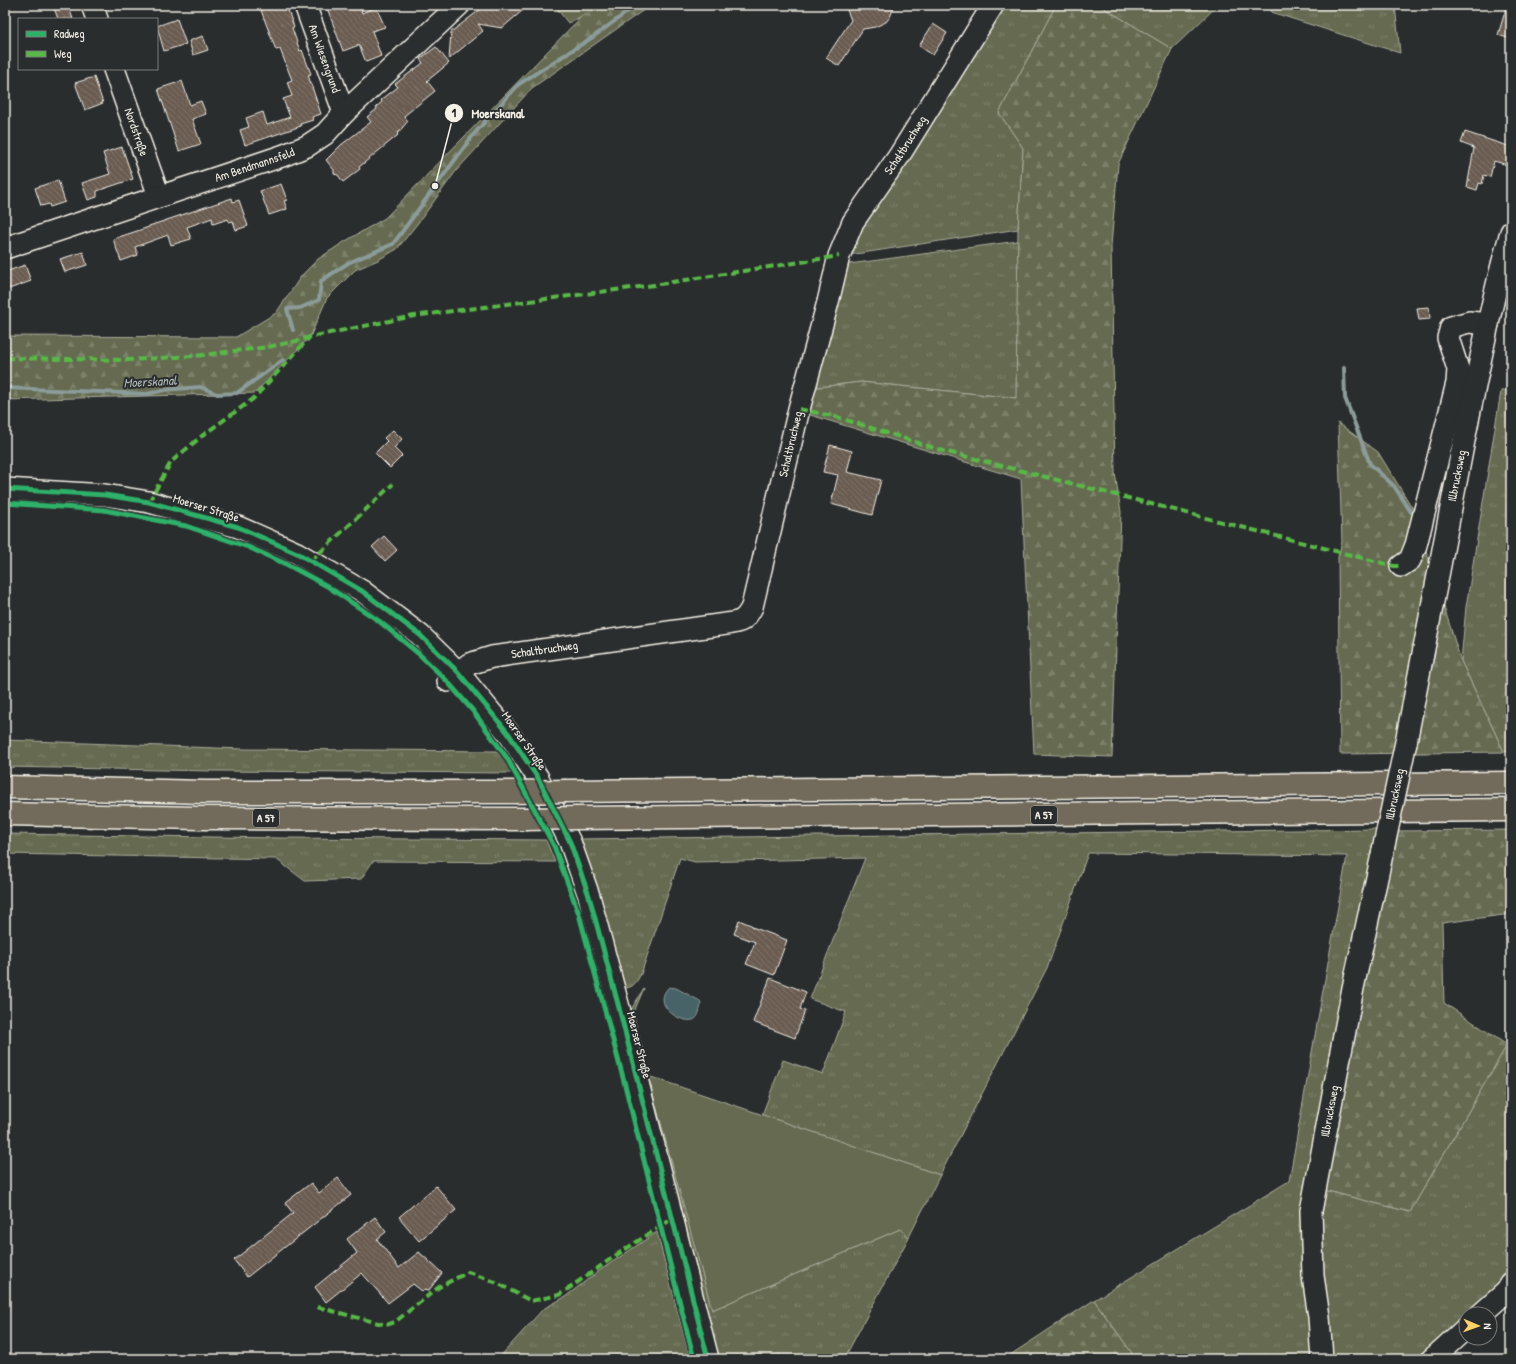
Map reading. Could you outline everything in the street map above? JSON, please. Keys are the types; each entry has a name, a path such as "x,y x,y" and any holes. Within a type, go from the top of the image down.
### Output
{"highway":[{"name":"A 57","path":"5,787 204,792 515,792 1511,783"},
{"name":"A 57","path":"5,814 200,818 526,819 1511,810"}],"street":[{"path":"92,5 97,18"},
{"name":"Am Wiesengrund","path":"305,5 344,113"},
{"name":"Schaltbruchweg","path":"453,677 469,664 492,656 739,622 747,616 752,607 799,409 839,256 853,222 899,156 993,5"},
{"name":"Am Bendmannsfeld","path":"5,248 282,156 307,146 325,134 344,113 457,6"},
{"name":"Nordstraße","path":"114,70 159,196"},
{"name":"Illbrucksweg","path":"1322,1359 1319,1317 1313,1276 1311,1211 1353,988 1406,742 1436,578 1488,324 1503,258 1511,232"},
{"path":"1401,566 1410,560 1416,545 1457,383 1458,370 1448,338 1451,327 1469,322 1488,324"},
{"name":"Moerser Straße","path":"5,489 104,495 149,502 238,527 296,553 362,591 420,635 453,677 508,733 538,778 570,842 589,896 618,1004 708,1359"},
{"path":"1491,1306 1509,1292"},
{"path":"1432,1359 1458,1335"}],"green space":[{"path":"554,5 604,5 568,23"},
{"path":"604,5 677,6 648,7 532,88 456,171 397,249 378,260 355,270 327,298 310,337 255,393 5,400 5,336 236,337 276,313 302,275 318,259 385,218 583,15"},
{"path":"999,5 1056,5 999,113 1023,148 1018,229 849,255 857,230"},
{"path":"1056,5 1099,5 1172,49 1118,164 1111,246 1115,473 1121,512 1112,757 1034,754 1021,479 807,414 811,388 861,382 1016,398 1018,229 1023,148 999,113"},
{"path":"1099,5 1218,5 1172,49"},
{"path":"1270,5 1395,5 1400,53 1271,12"},
{"path":"1018,241 1017,398 861,382 811,388 842,265"},
{"path":"1511,389 1511,751 1504,752 1461,661 1466,607 1501,391"},
{"path":"1338,423 1378,452 1413,509 1461,661 1504,752 1340,754 1338,557 1342,542"},
{"path":"5,740 242,749 496,751 504,758 513,773 214,771 5,767"},
{"path":"1379,829 1308,1188 1317,1359 1130,1359 1134,1356 1094,1300 1289,1181 1347,856 1088,853 1048,966 940,1175 762,1115 783,1060 823,1074 846,1012 810,999 865,858 695,862 680,858 641,974 633,985 626,988 622,985 578,839"},
{"path":"1511,830 1511,914 1442,923 1444,1003 1507,1045 1410,1212 1320,1189 1395,831"},
{"path":"5,834 546,840 555,862 373,861 361,879 305,881 276,859 5,854"},
{"path":"644,988 633,1014 712,1310 900,1229 909,1237 844,1359 781,1359 780,1354 764,1359 717,1359 629,1013"},
{"path":"1507,1045 1511,1048 1511,1274 1481,1306 1458,1306 1458,1329 1426,1359 1327,1359 1320,1189 1410,1212"},
{"path":"648,1076 940,1175 909,1237 900,1229 712,1310"},
{"path":"657,1232 690,1359 498,1359 543,1309 565,1297 596,1273"},
{"path":"1094,1300 1134,1356 1130,1359 1004,1359"}],"water":[{"path":"669,987 676,988 700,1001 700,1010 695,1019 684,1020 671,1013 666,1007 663,1001 664,994"}],"building":[{"path":"53,5 68,5 73,18 58,18"},
{"path":"259,5 286,5 294,27 292,28 300,51 302,50 311,74 308,75 321,114 312,117 313,120 300,124 301,126 245,145 240,130 249,127 246,118 263,112 267,125 290,117 283,99 292,96 287,82 292,80 280,49 276,50"},
{"path":"326,5 359,5 362,13 376,7 385,27 372,31 381,56 366,62 359,45 343,51"},
{"path":"486,5 529,5 502,28 478,24 483,31 449,59 451,32"},
{"path":"845,5 895,5 886,22 875,27 863,29 839,66 826,58 851,20"},
{"path":"1507,5 1511,5 1511,39 1498,35"},
{"path":"177,19 186,44 164,51 158,26"},
{"path":"933,24 947,33 933,55 919,46"},
{"path":"203,36 208,50 193,55 189,41"},
{"path":"436,47 449,63 427,81 435,91 404,116 408,121 397,134 398,135 343,182 338,175 334,174 334,170 326,160 341,145 371,122 367,117 377,109 376,107 382,102 381,100 398,87 395,84 423,63 420,59"},
{"path":"94,77 103,103 85,110 75,83"},
{"path":"182,81 190,105 201,101 206,114 192,119 201,144 179,151 158,89"},
{"path":"1465,132 1511,147 1511,166 1494,161 1490,177 1484,175 1482,184 1479,183 1477,190 1467,187 1474,148 1461,143"},
{"path":"122,147 133,179 97,191 97,197 88,200 82,183 110,174 103,153"},
{"path":"58,180 65,202 50,207 49,204 41,206 35,188"},
{"path":"281,184 287,200 284,201 287,209 269,215 260,191"},
{"path":"232,198 233,202 239,200 248,226 236,230 233,221 229,222 228,219 213,224 212,218 187,227 191,239 171,245 168,235 135,247 138,255 121,261 113,239"},
{"path":"83,252 87,265 65,272 60,259"},
{"path":"25,265 31,281 9,289 5,278 5,272"},
{"path":"1429,307 1430,319 1419,320 1417,308"},
{"path":"393,430 402,439 394,448 402,456 390,468 375,453 387,441 384,438"},
{"path":"830,445 852,451 847,472 881,480 872,515 831,504 838,475 823,472"},
{"path":"384,536 397,550 385,561 372,547"},
{"path":"739,920 753,926 752,927 787,940 774,975 746,964 755,942 734,934"},
{"path":"770,978 806,992 800,1009 805,1010 795,1038 753,1022"},
{"path":"338,1178 351,1195 247,1277 234,1260 293,1213 285,1203 311,1183 319,1193"},
{"path":"436,1186 456,1210 419,1241 399,1217"},
{"path":"375,1217 386,1232 377,1239 399,1268 419,1252 442,1273 429,1290 425,1289 422,1291 413,1284 388,1303 362,1273 326,1302 315,1287 357,1253 347,1239"}],"waterway":[{"name":"Moerskanal","path":"293,330 287,309 300,308 319,300 321,281 348,263 393,244 474,134 519,84 593,37 638,5"},
{"name":"Moerskanal","path":"5,388 147,394 164,390 200,387 217,394 237,393 283,360"},
{"path":"1344,368 1345,398 1370,464 1394,486 1411,512"}],"marked path":[{"path":"5,358 128,360 194,356 268,347 414,316 647,286 839,256"},
{"path":"149,502 171,462 203,435 253,399 309,338"},
{"path":"799,409 837,417 940,450 1394,566 1401,566"},
{"path":"311,561 393,484"},
{"path":"317,1307 386,1325 395,1322 439,1287 468,1272 495,1282 531,1301 559,1295 672,1219"}],"cycle path":[{"path":"5,489 105,495 149,502 238,527 297,553 362,591 420,635 458,672 508,733 538,778 570,842 589,896 618,1004 708,1359"},
{"path":"5,503 104,510 186,526 248,547 288,565 327,586 379,621 419,654 447,681 473,711 507,758 554,846 579,914 625,1085 694,1359"}],"place":[{"name":"Moerskanal","path":"435,186"}]}
